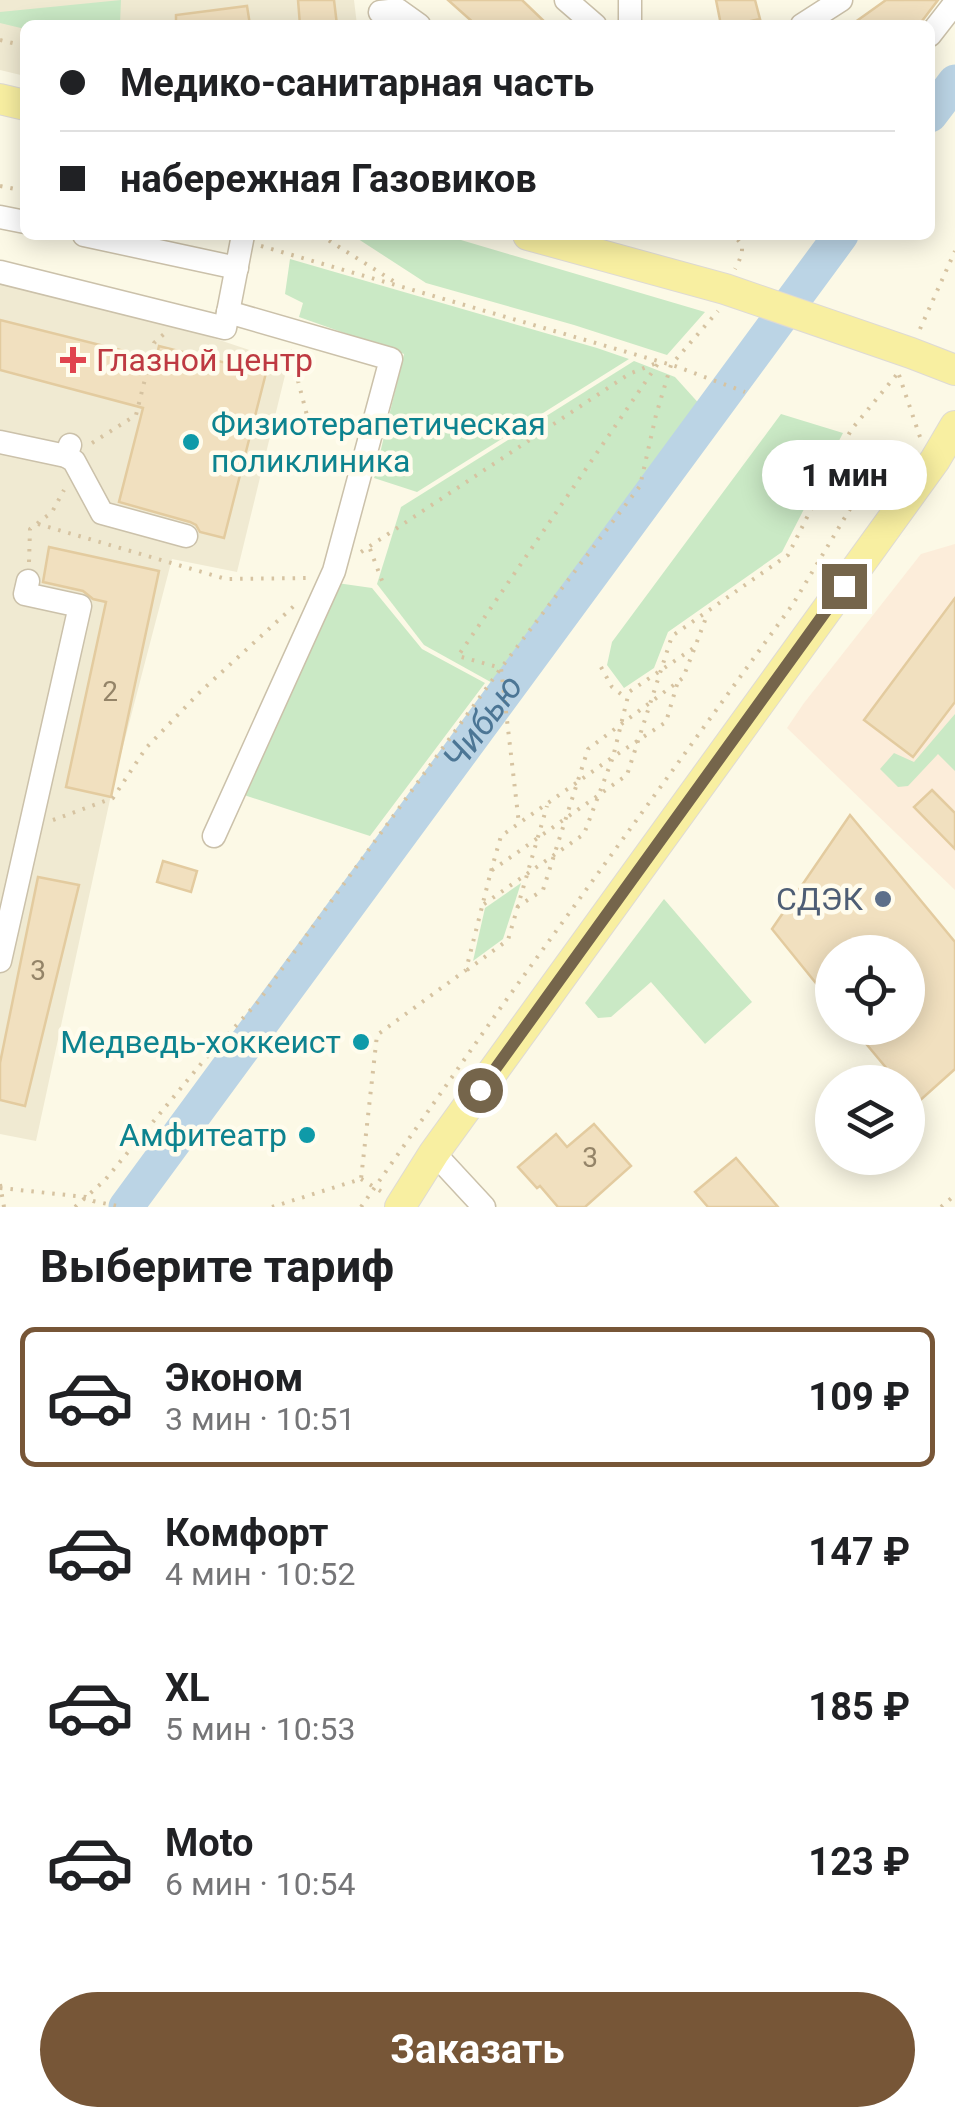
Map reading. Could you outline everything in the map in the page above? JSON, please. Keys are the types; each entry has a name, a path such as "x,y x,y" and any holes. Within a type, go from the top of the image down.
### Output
{"main road":[{"path":"542,240 725,304 800,316 904,362 955,370"},
{"path":"400,1207 434,1153 935,460 955,426"}],"street":[{"path":"566,0 590,20"},
{"path":"810,20 841,0"},
{"path":"935,29 955,4"},
{"path":"380,12 398,10 412,20"},
{"path":"107,240 237,268"},
{"path":"0,272 225,328 242,240"},
{"path":"214,836 334,571 391,359 228,312"},
{"path":"0,442 71,456 102,513 186,536"},
{"path":"0,961 80,606 25,594 28,581"},
{"path":"434,1153 484,1207"}],"path":[{"path":"249,240 673,366 745,392"},
{"path":"328,240 402,286"},
{"path":"741,240 742,245"},
{"path":"491,871 627,775 672,636 788,555 851,430 904,362 955,251"},
{"path":"75,1207 105,1180 205,1059 258,1002 501,668 640,486 656,415 673,366 725,304"},
{"path":"28,581 30,530 52,512 71,456 136,415 154,343 182,317"},
{"path":"290,348 309,423 358,442"},
{"path":"396,528 629,374 659,362"},
{"path":"501,668 458,656 659,362"},
{"path":"904,362 920,439"},
{"path":"360,1207 793,604 889,444"},
{"path":"38,524 226,579 324,578"},
{"path":"369,546 384,586"},
{"path":"31,828 114,798 146,748 297,603"},
{"path":"518,907 544,890 588,749 683,678 707,613"},
{"path":"482,906 584,834 613,757 629,692 695,647"},
{"path":"601,667 612,686 627,699"},
{"path":"501,668 519,824"},
{"path":"466,970 501,836 666,722 678,681"},
{"path":"272,1207 360,1179 378,1034 508,940 547,806"},
{"path":"4,1207 1,1187 86,1198 122,1207"},
{"path":"941,1207 955,1195"}],"shaded area":[{"path":"0,0 354,0 356,20 20,20 20,75 0,70"},
{"path":"0,269 288,363 237,572 172,559 114,781 36,1141 0,1134"},
{"path":"955,544 955,890 787,728 921,554"}],"green space":[{"path":"121,0 120,20 20,20 20,28 0,23 0,12"},
{"path":"360,240 461,240 705,312 667,355 426,283"},
{"path":"290,259 629,359 417,492 374,478 404,354 299,317 303,303 285,294"},
{"path":"634,361 675,377 703,408 554,611 496,685 424,645 377,584 401,507"},
{"path":"781,414 843,433 782,552 668,632 654,668 624,688 607,665 612,642"},
{"path":"337,583 372,588 422,649 485,683 370,836 241,794"},
{"path":"955,714 955,771 938,754 908,786 898,787 880,769 894,753 914,762"},
{"path":"521,883 503,939 473,961 485,908"},
{"path":"664,899 752,1002 705,1044 651,982 611,1017 598,1018 585,1003"}],"building":[{"path":"298,0 334,0 336,20 300,20"},
{"path":"448,0 522,0 543,20 470,20"},
{"path":"716,0 755,0 760,19 720,20"},
{"path":"886,0 938,0 923,20 858,20"},
{"path":"247,6 249,20 176,20 176,15"},
{"name":"Физиотерапетическая поликлиника","path":"0,320 156,359 159,346 266,373 224,538 200,532 190,522 119,502 143,408 0,370"},
{"path":"49,547 159,571 111,797 66,787 106,602 83,591 43,582"},
{"path":"955,598 955,702 913,757 864,720"},
{"path":"932,790 955,813 955,849 914,807"},
{"path":"850,815 955,942 955,1069 925,1096 925,1065 884,1065 867,1045 925,1045 925,935 815,935 815,982 772,929"},
{"path":"163,861 197,871 191,892 157,882"},
{"path":"38,877 79,885 25,1106 0,1100 0,1063"},
{"path":"594,1124 631,1166 585,1207 558,1207 518,1167 556,1134 567,1147"},
{"path":"736,1158 778,1207 708,1207 695,1192"}],"waterway":[{"name":"Чибью","path":"935,108 955,82"},
{"name":"Чибью","path":"126,1207 837,240"}],"place":[{"name":"Глазной центр","path":"73,360"},
{"name":"Физиотерапетическая поликлиника","path":"191,442"},
{"name":"СДЭК","path":"883,899"},
{"name":"Медведь-хоккеист","path":"361,1042"},
{"name":"Амфитеатр","path":"307,1135"}],"route":[{"path":"480,1090 844,586"}]}
